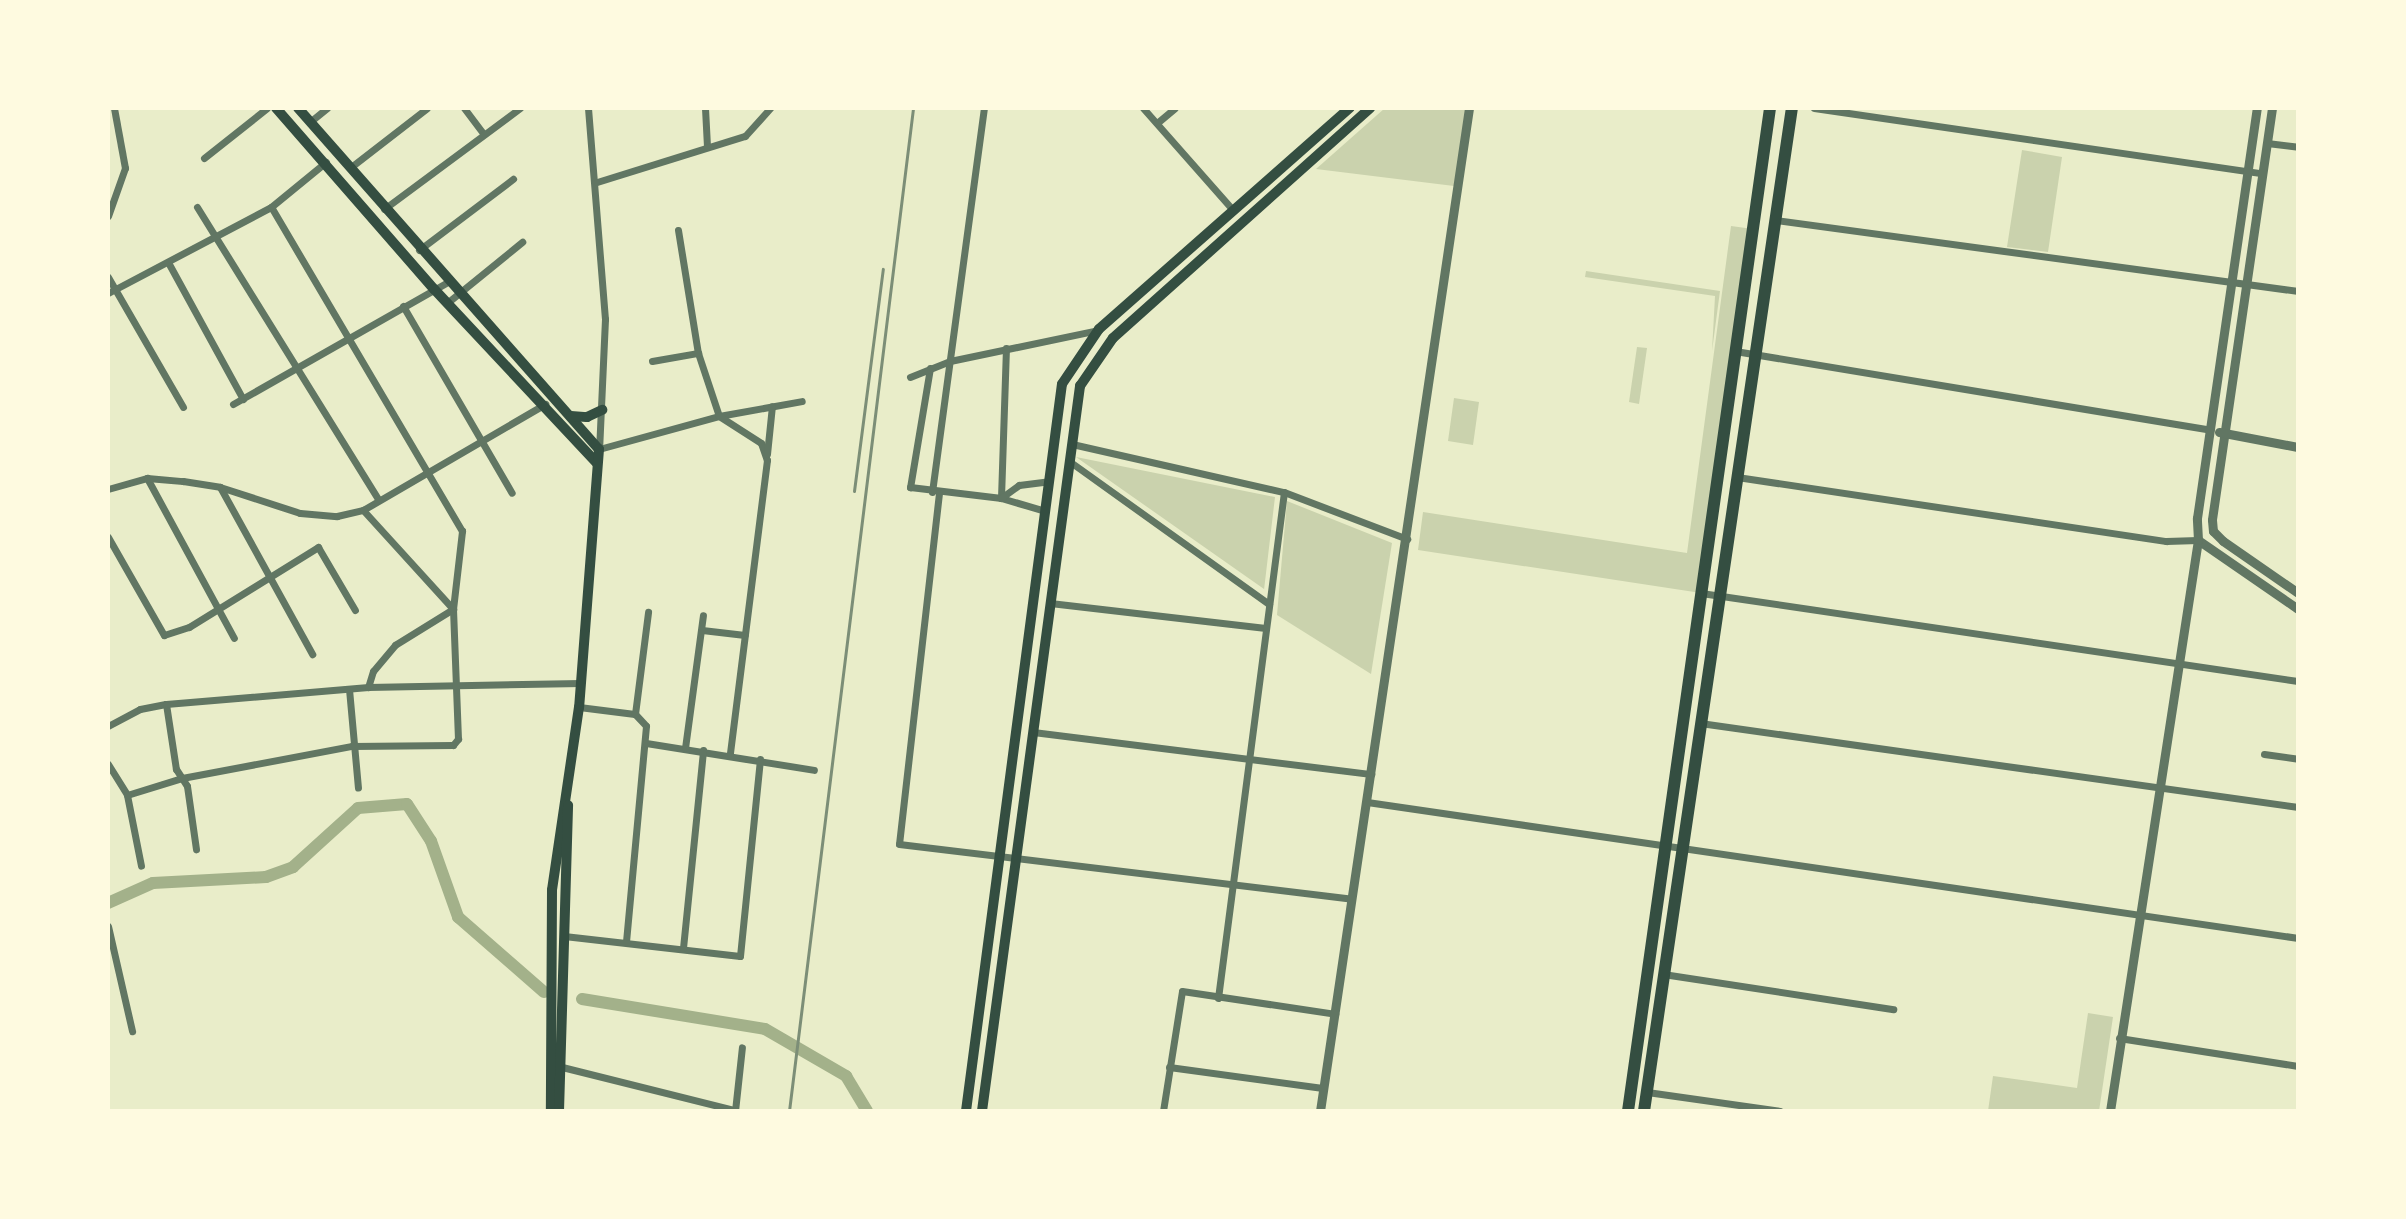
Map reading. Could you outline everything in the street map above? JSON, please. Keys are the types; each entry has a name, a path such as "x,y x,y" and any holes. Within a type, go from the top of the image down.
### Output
{"main road":[{"path":"276,108 434,289 597,463"},
{"path":"298,108 419,250 599,449 579,707 552,890 555,1066 559,1111"},
{"path":"966,1111 1045,482 1062,384 1099,329 1350,108"},
{"path":"982,1111 1080,386 1099,352 1370,108"},
{"path":"1628,1111 1668,846 1770,108"},
{"path":"1644,1111 1735,477 1792,108"},
{"path":"571,416 602,410"},
{"path":"1049,455 1069,461"},
{"path":"1045,482 1066,486"},
{"path":"551,1111 564,936 567,798"}],"street":[{"path":"108,216 121,187 125,151 114,108"},
{"path":"204,158 267,108"},
{"path":"311,121 327,108"},
{"path":"351,167 427,108"},
{"path":"464,108 483,133"},
{"path":"384,209 520,108"},
{"path":"588,108 597,182 605,319 599,449 719,416 802,401"},
{"path":"705,108 707,145"},
{"path":"597,182 752,133 770,108"},
{"path":"984,108 950,361 896,839 899,844 1233,881 1352,899"},
{"path":"1143,108 1233,210"},
{"path":"1157,123 1175,108"},
{"path":"1320,1111 1469,108"},
{"path":"1814,108 2262,173"},
{"path":"2110,1111 2198,540 2230,282 2257,108"},
{"path":"2213,531 2223,432 2272,108"},
{"path":"2267,143 2298,147"},
{"path":"111,292 169,264 271,207 326,162"},
{"path":"419,250 513,179"},
{"path":"197,207 294,371 378,499"},
{"path":"127,795 182,778 352,746 453,745 458,739 453,609 462,531 271,207"},
{"path":"1776,220 2298,291"},
{"path":"678,230 698,353 719,416 761,443 767,460"},
{"path":"447,303 522,242"},
{"path":"169,264 243,399"},
{"path":"108,277 111,292 183,407"},
{"path":"233,404 448,282"},
{"path":"403,306 512,493"},
{"path":"910,377 950,361 1099,329"},
{"path":"1001,498 1006,348"},
{"path":"1735,350 2298,447"},
{"path":"652,361 698,353"},
{"path":"930,368 910,487 1001,498 1042,510"},
{"path":"108,489 147,478 220,487 300,513 337,516 363,510 428,471 483,444 545,404"},
{"path":"730,754 772,406"},
{"path":"1072,444 1284,492 1407,539"},
{"path":"1069,461 1269,604"},
{"path":"1735,477 2166,541 2198,540 2213,531"},
{"path":"147,478 234,638"},
{"path":"1001,498 1019,485 1045,482"},
{"path":"220,487 312,654"},
{"path":"1218,998 1284,492"},
{"path":"363,510 453,609"},
{"path":"2213,531 2298,593"},
{"path":"108,537 160,632 168,636 318,547 355,610"},
{"path":"2198,540 2298,609"},
{"path":"1701,593 2298,681"},
{"path":"1050,603 1266,628"},
{"path":"368,687 373,671 395,645 453,609"},
{"path":"635,714 648,612"},
{"path":"685,748 703,615"},
{"path":"702,630 745,635"},
{"path":"108,726 140,709 166,704 368,687 581,683"},
{"path":"349,689 358,788"},
{"path":"166,704 182,778 187,786 196,849"},
{"path":"579,707 635,714 646,726 626,940"},
{"path":"1700,723 2158,790 2298,807"},
{"path":"1033,732 1371,774"},
{"path":"646,743 730,754 814,770"},
{"path":"683,948 703,750"},
{"path":"2264,754 2298,759"},
{"path":"564,936 741,954 760,759"},
{"path":"108,764 127,795 141,866"},
{"path":"1367,802 2298,938"},
{"path":"108,926 132,1031"},
{"path":"1663,974 1893,1009"},
{"path":"1163,1111 1182,991 1335,1014"},
{"path":"2119,1038 2298,1066"},
{"path":"555,1066 735,1110 742,1047"},
{"path":"1169,1067 1323,1088"},
{"path":"1647,1092 1780,1111"}],"green space":[{"path":"1385,108 1467,108 1454,186 1316,169"},
{"path":"2022,150 2062,157 2048,252 2007,247"},
{"path":"1731,226 1753,229 1701,593 1418,550 1423,512 1687,553"},
{"path":"1586,271 1720,291 1712,351 1715,296 1585,277"},
{"path":"1637,347 1647,348 1639,404 1629,402"},
{"path":"1454,398 1479,402 1473,445 1448,441"},
{"path":"1076,457 1275,497 1264,590 1264,589"},
{"path":"1287,501 1392,543 1371,674 1277,615"},
{"path":"2088,1013 2113,1017 2099,1111 1988,1111 1993,1076 2077,1088"}],"waterway":[{"path":"108,903 153,883 266,877 293,867 358,808 407,804 431,841 458,917 544,992"},
{"path":"582,999 765,1029 846,1076 867,1111"}],"railway":[{"path":"789,1111 913,108"},
{"path":"854,491 883,269"}]}
